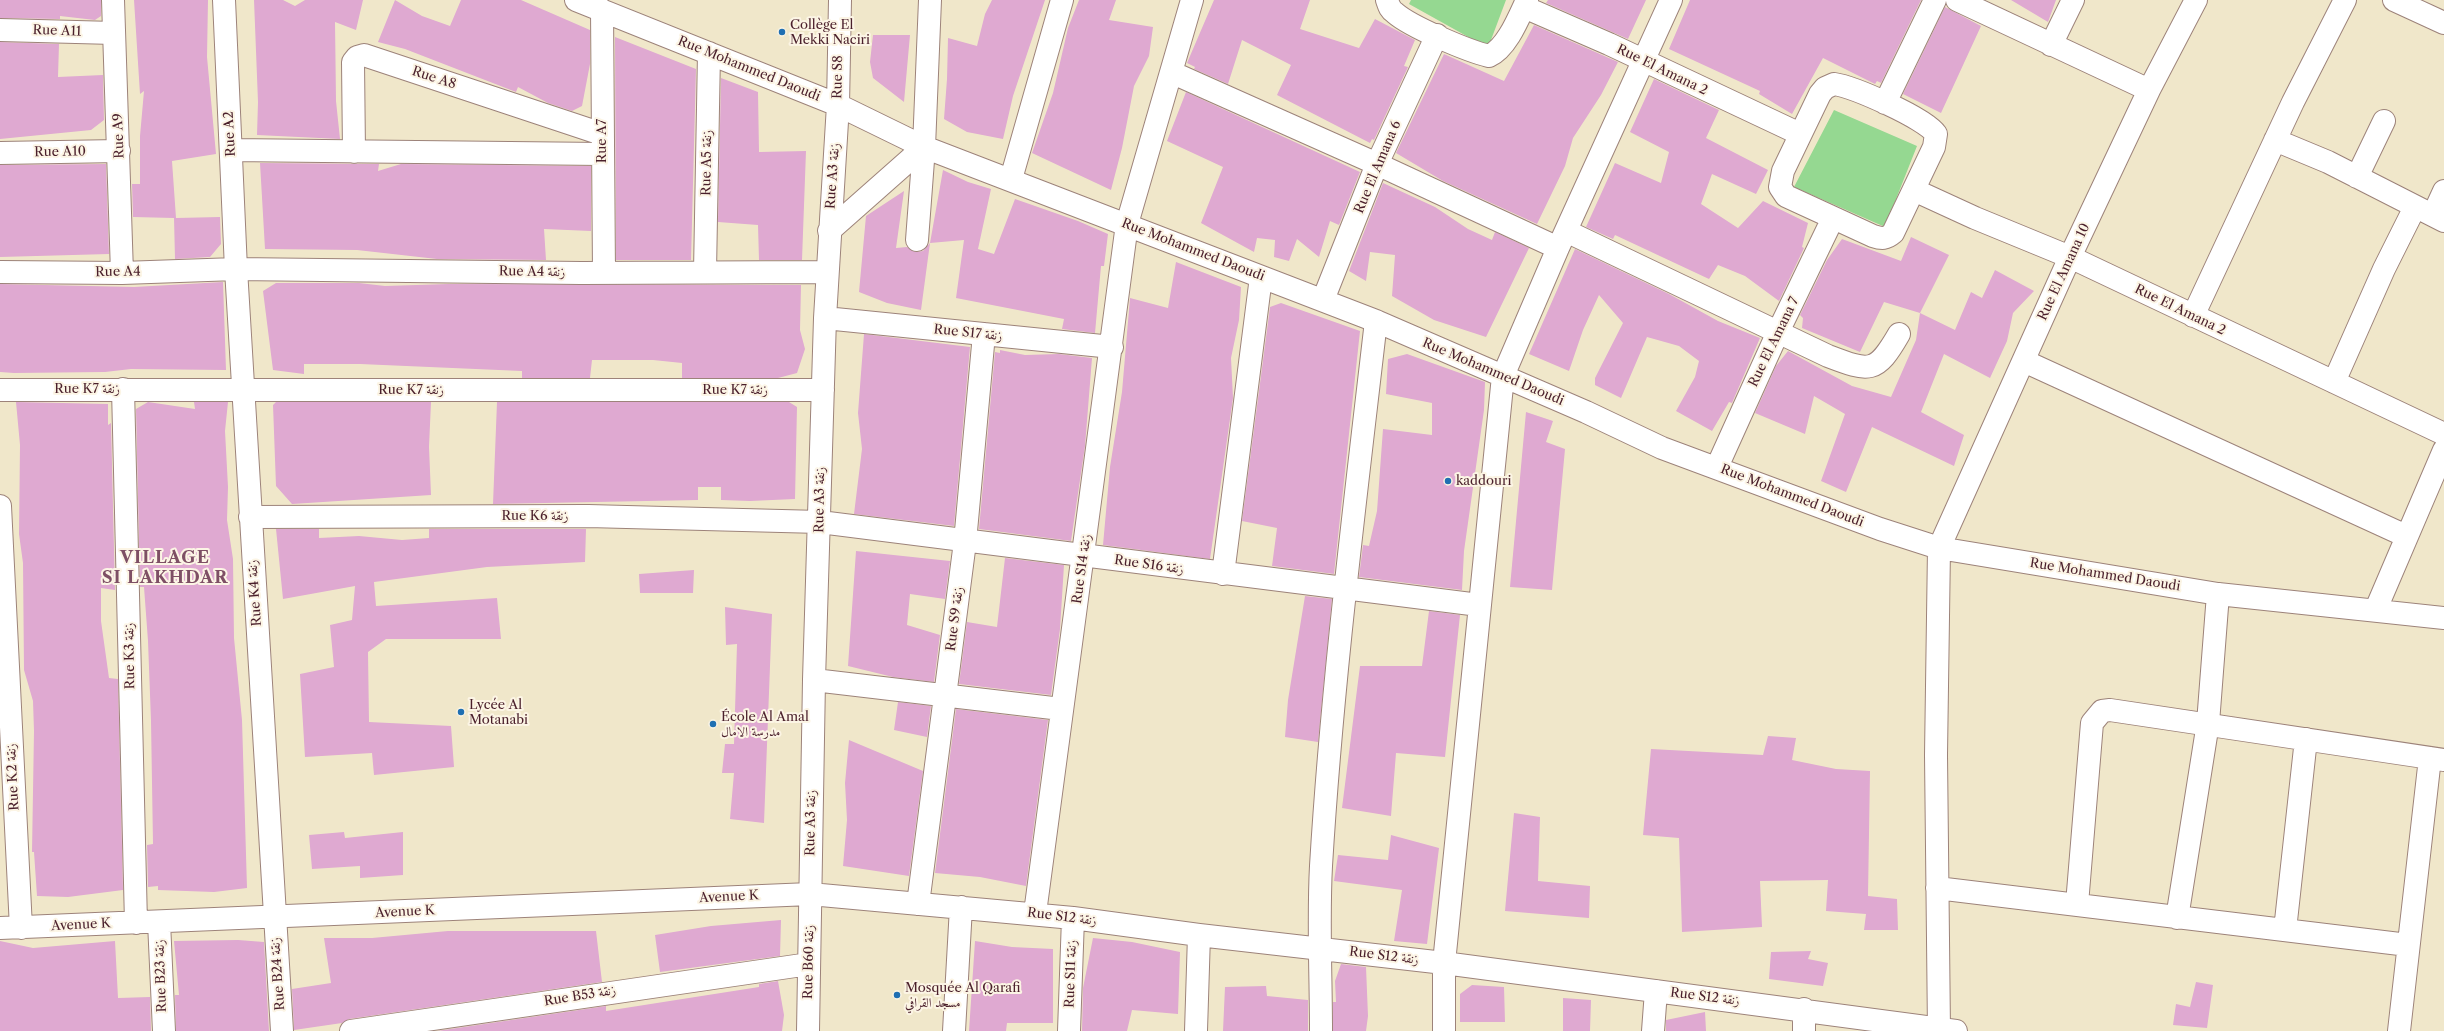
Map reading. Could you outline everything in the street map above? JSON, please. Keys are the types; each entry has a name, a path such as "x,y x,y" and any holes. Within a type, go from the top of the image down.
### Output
{"street":[{"name":"Rue A9","path":"114,0 122,273"},
{"name":"Rue A2","path":"224,0 236,269"},
{"name":"Rue Mohammed Daoudi","path":"576,0 838,105 924,147 1011,179 1376,321 1503,376 1662,448 1717,467 1880,529 1939,548 2218,594 2376,609 2444,618"},
{"name":"Rue S8","path":"838,105 840,0"},
{"path":"917,240 924,147 930,0"},
{"path":"1011,179 1062,0"},
{"name":"Rue S14 زنقة","path":"1035,913 1061,709 1084,556 1127,224 1173,73 1192,0"},
{"path":"1388,0 1390,8 1394,13 1436,35 1489,56 1496,53 1503,45 1525,4"},
{"path":"1444,1031 1444,963 1503,376 1562,240 1671,0"},
{"path":"1885,103 1935,0"},
{"path":"1957,0 2149,90"},
{"path":"2051,45 2073,0"},
{"name":"Rue El Amana 10","path":"1939,548 2070,257 2149,90 2196,0"},
{"path":"2193,316 2275,140 2345,0"},
{"path":"2394,0 2444,23"},
{"name":"Rue El Amana 2","path":"1525,4 1800,134"},
{"name":"Rue A7","path":"602,10 604,273"},
{"name":"Rue A11","path":"0,30 114,33"},
{"name":"Rue El Amana 6","path":"1323,300 1377,164 1436,35"},
{"name":"Rue A5 زنقة","path":"705,272 709,53"},
{"name":"Rue A8","path":"354,152 353,62 356,57 364,55 602,144"},
{"path":"1173,73 1377,164 1562,240 1778,332 1855,367 1867,368 1879,363 1887,354 1900,334"},
{"path":"1839,84 1885,103 1926,124 1936,134 1934,147 1914,190 1889,237 1883,239 1873,236 1786,196 1780,187 1783,171 1800,134 1820,94 1830,85 1839,84"},
{"name":"Rue A3 زنقة","path":"810,894 814,680 825,318 829,231 838,105"},
{"path":"2357,177 2384,121"},
{"path":"2275,140 2317,157 2431,214"},
{"path":"231,150 354,152 602,144"},
{"path":"829,231 924,147"},
{"name":"Rue A10","path":"0,153 119,151"},
{"name":"Rue El Amana 2","path":"1914,190 1975,218 2070,257 2334,382 2444,448"},
{"path":"2334,382 2384,269 2431,214 2444,191"},
{"name":"Rue El Amana 7","path":"1717,467 1778,332 1833,218"},
{"name":"Rue A4 زنقة","path":"236,269 604,273 827,272"},
{"name":"Rue A4","path":"0,272 122,273 236,269"},
{"name":"Rue K4 زنقة","path":"236,269 275,917"},
{"path":"1223,574 1261,277"},
{"name":"Rue S17 زنقة","path":"825,318 1112,346"},
{"path":"1321,1031 1321,867 1345,590 1376,321"},
{"name":"Rue S9 زنقة","path":"918,904 965,542 984,334"},
{"path":"2024,361 2406,536"},
{"name":"Rue K3 زنقة","path":"123,389 136,922"},
{"name":"Rue K7 زنقة","path":"0,390 823,390"},
{"path":"2376,609 2444,448"},
{"name":"Rue K2 زنقة","path":"0,506 10,928"},
{"name":"Rue K6 زنقة","path":"250,517 581,516 820,522"},
{"name":"Rue S16 زنقة","path":"820,522 965,542 1345,590 1479,605"},
{"path":"1939,548 1936,637 1937,888 1944,1030"},
{"path":"2177,918 2208,723 2218,594"},
{"path":"814,680 1061,709"},
{"path":"2077,904 2092,723 2096,715 2102,711 2110,710 2208,723 2437,759 2408,945 2399,1031"},
{"path":"2285,930 2306,739"},
{"path":"1937,888 2408,945"},
{"name":"Avenue K","path":"10,928 810,894"},
{"name":"Rue S12 زنقة","path":"810,894 1035,913 1199,935 1444,963 1804,1009 1944,1030"},
{"name":"Rue B60 زنقة","path":"808,1031 810,894"},
{"path":"954,1031 961,907"},
{"name":"Rue B24 زنقة","path":"275,917 282,1031"},
{"name":"Rue S11 زنقة","path":"1068,1031 1073,918"},
{"name":"Rue B23 زنقة","path":"159,922 164,1031"},
{"path":"1196,1031 1199,935"},
{"name":"Rue B53 زنقة","path":"351,1031 809,964"},
{"path":"1654,1031 1656,991"},
{"path":"1804,1009 1804,1031"}],"green space":[{"path":"1411,0 1506,0 1488,48 1409,4"},
{"path":"1834,110 1917,146 1885,227 1794,187"}],"building":[{"path":"0,0 101,0 101,16 95,20 60,16 60,19 0,18"},
{"path":"134,0 208,0 207,57 216,154 172,161 176,218 220,217 221,244 210,257 175,259 174,218 133,217 132,184 140,184 140,136 144,91 140,94"},
{"path":"254,0 283,0 295,6 305,0 363,0 356,30 335,22 336,101 340,139 257,135 258,102"},
{"path":"395,0 422,16 450,26 461,0 521,0 590,30 590,64 582,106 572,111 548,103 518,87 516,92 405,49 378,42"},
{"path":"992,0 1045,0 1013,96 1003,139 967,132 944,119 948,38 977,46 985,14"},
{"path":"1079,0 1116,0 1109,20 1153,27 1149,56 1134,86 1122,148 1111,190 1032,153 1053,93 1068,28"},
{"path":"1214,0 1310,0 1300,29 1359,48 1375,19 1415,40 1404,66 1408,67 1374,140 1372,139 1370,143 1277,95 1291,65 1242,40 1228,84 1194,69 1195,67 1187,63"},
{"path":"1548,0 1646,0 1628,39 1546,3"},
{"path":"1690,0 1921,0 1881,83 1877,81 1875,84 1823,58 1792,114 1759,94 1760,91 1669,49"},
{"path":"2011,0 2056,0 2048,22"},
{"path":"1945,7 1981,26 1941,113 1903,94"},
{"path":"1534,25 1618,62 1601,95 1573,138 1565,166 1537,224 1443,181 1396,153 1444,54 1504,81"},
{"path":"873,35 910,35 904,102 873,78 870,62"},
{"path":"615,37 696,69 691,260 616,260"},
{"path":"0,42 59,44 58,77 103,75 104,120 91,130 0,139"},
{"path":"721,78 758,92 759,152 806,151 802,260 759,260 758,225 718,222"},
{"path":"1654,79 1719,110 1706,138 1768,170 1756,194 1712,174 1701,204 1738,228 1763,201 1808,223 1802,247 1804,248 1779,301 1745,276 1718,265 1709,279 1615,235 1613,239 1586,227 1615,163 1661,183 1669,152 1630,132"},
{"path":"1186,92 1360,172 1339,225 1330,221 1319,257 1297,239 1289,261 1274,257 1275,240 1257,238 1254,252 1201,223 1223,167 1167,141"},
{"path":"260,163 379,164 378,171 401,164 591,166 591,231 544,229 546,260 437,259 357,250 265,249"},
{"path":"106,164 109,254 0,257 0,165"},
{"path":"943,170 968,182 991,189 978,249 994,254 1015,199 1078,221 1108,234 1104,266 1101,266 1095,333 1062,329 1064,319 956,298 964,240 930,243"},
{"path":"1383,183 1435,207 1468,229 1492,240 1495,232 1529,248 1486,337 1434,320 1392,296 1395,255 1370,252 1366,281 1349,271"},
{"path":"904,191 896,248 907,247 916,252 923,251 930,243 921,310 887,303 859,292 866,216"},
{"path":"1911,237 1949,255 1920,313 1884,302 1860,352 1802,328 1803,318 1800,315 1827,260 1842,239 1901,261"},
{"path":"1575,249 1669,294 1718,321 1760,338 1732,403 1729,402 1712,431 1676,411 1695,377 1699,361 1679,346 1647,337 1621,398 1595,385 1595,378 1623,323 1599,295 1583,330 1569,371 1529,354"},
{"path":"1176,262 1241,287 1239,320 1231,358 1233,398 1210,559 1103,545 1110,467 1122,392 1130,298 1168,308"},
{"path":"1995,270 2034,291 2013,313 2007,341 1990,378 1944,354 1921,412 1964,435 1954,466 1872,427 1846,492 1821,481 1845,414 1814,396 1805,434 1755,413 1776,366 1788,351 1852,386 1891,397 1916,340 1920,313 1955,330 1971,292 1982,298"},
{"path":"223,282 226,370 131,369 105,372 0,372 0,284 134,287"},
{"path":"276,283 359,283 385,286 448,284 801,285 800,330 805,349 797,373 778,378 682,378 682,363 653,360 592,360 590,378 522,378 522,371 360,364 304,364 304,374 273,370 263,291"},
{"path":"1281,303 1360,331 1334,574 1272,566 1277,528 1242,521 1270,307"},
{"path":"864,334 970,347 954,526 854,514 862,449 858,413"},
{"path":"1000,350 1025,355 1059,354 1092,358 1085,446 1071,541 979,529 995,352 1000,353"},
{"path":"1407,354 1485,382 1484,410 1464,551 1462,590 1359,577 1363,545 1369,546 1377,511 1383,429 1432,435 1432,403 1386,394 1388,359"},
{"path":"16,402 108,404 108,425 111,423 115,590 101,588 101,621 109,678 118,679 123,890 68,897 37,896 34,852 32,852 33,701 24,670 23,563 19,534 20,445"},
{"path":"148,402 195,409 194,402 228,402 225,431 228,487 227,520 233,559 234,638 242,720 247,888 214,892 158,890 158,886 148,887 147,845 153,844 151,721 144,587 140,587 136,409"},
{"path":"276,402 431,402 429,447 431,495 292,504 276,486 273,405"},
{"path":"497,402 789,402 797,407 795,499 750,501 721,500 721,487 698,487 698,500 493,504"},
{"path":"1526,412 1553,421 1546,442 1565,449 1552,590 1510,587"},
{"path":"276,529 319,529 319,538 359,536 402,540 429,538 429,529 586,529 585,562 487,567 374,582 376,606 497,598 501,639 386,639 368,652 369,722 451,726 454,767 374,775 372,753 305,757 300,674 334,667 330,625 352,620 355,586 283,599"},
{"path":"856,551 950,561 945,599 910,594 907,625 940,635 934,682 893,677 848,666"},
{"path":"1005,558 1064,565 1060,629 1051,695 959,684 967,622 997,627"},
{"path":"694,570 693,593 640,593 639,574"},
{"path":"1305,596 1332,599 1318,742 1285,737 1288,700"},
{"path":"725,607 772,614 764,823 730,819 734,773 722,773 725,744 734,744 737,644 726,645"},
{"path":"1429,611 1460,615 1445,757 1396,753 1391,816 1342,808 1360,666 1422,666"},
{"path":"898,702 931,706 927,737 894,730"},
{"path":"956,709 1048,720 1026,886 980,877 935,873"},
{"path":"1768,736 1796,738 1792,760 1836,769 1870,771 1868,896 1897,899 1898,930 1864,930 1866,914 1826,911 1828,880 1760,881 1762,927 1682,932 1679,838 1643,835 1651,749 1763,755"},
{"path":"849,740 923,771 909,876 843,866 847,820 845,783"},
{"path":"1514,813 1540,817 1538,881 1590,886 1589,918 1505,911"},
{"path":"344,832 345,838 403,832 403,875 360,878 360,866 312,869 309,835"},
{"path":"1391,835 1439,848 1427,944 1394,941 1402,890 1334,881 1338,855 1388,860"},
{"path":"781,920 780,956 660,972 655,935 711,926"},
{"path":"448,931 596,931 602,982 349,1019 342,1023 294,1030 292,989 331,983 324,938 372,938"},
{"path":"1093,938 1132,942 1180,952 1178,1014 1132,1010 1127,1031 1082,1031 1083,988"},
{"path":"238,940 264,942 269,1031 176,1031 175,995 179,995 174,941"},
{"path":"0,941 33,948 115,941 118,998 150,997 151,1031 0,1031"},
{"path":"975,941 1012,947 1053,949 1053,1023 1007,1023 1006,1031 969,1031"},
{"path":"1811,951 1808,959 1828,963 1823,986 1769,979 1771,952"},
{"path":"1341,964 1366,967 1368,1016 1366,1031 1333,1031 1333,1002 1336,1002 1335,981"},
{"path":"778,981 784,1015 782,1031 437,1031 606,1006 606,1011 759,987 759,984"},
{"path":"2196,982 2213,985 2207,1028 2173,1025 2176,1004 2190,1007"},
{"path":"1472,985 1504,987 1505,1022 1460,1022 1460,994"},
{"path":"1266,986 1267,996 1308,1000 1308,1031 1223,1031 1225,987"},
{"path":"1563,998 1591,1000 1590,1031 1563,1031"},
{"path":"1705,1012 1706,1031 1666,1031 1666,1020"}],"place":[{"name":"Collège El Mekki Naciri","path":"782,32"},
{"name":"kaddouri","path":"1448,481"},
{"name":"Lycée Al Motanabi","path":"461,712"},
{"name":"École Al Amal مدرسة الامال","path":"713,724"},
{"name":"Mosquée Al Qarafi مسجد القرافي","path":"897,995"}],"district":[{"name":"VILLAGE SI LAKHDAR","path":"165,568"}]}
